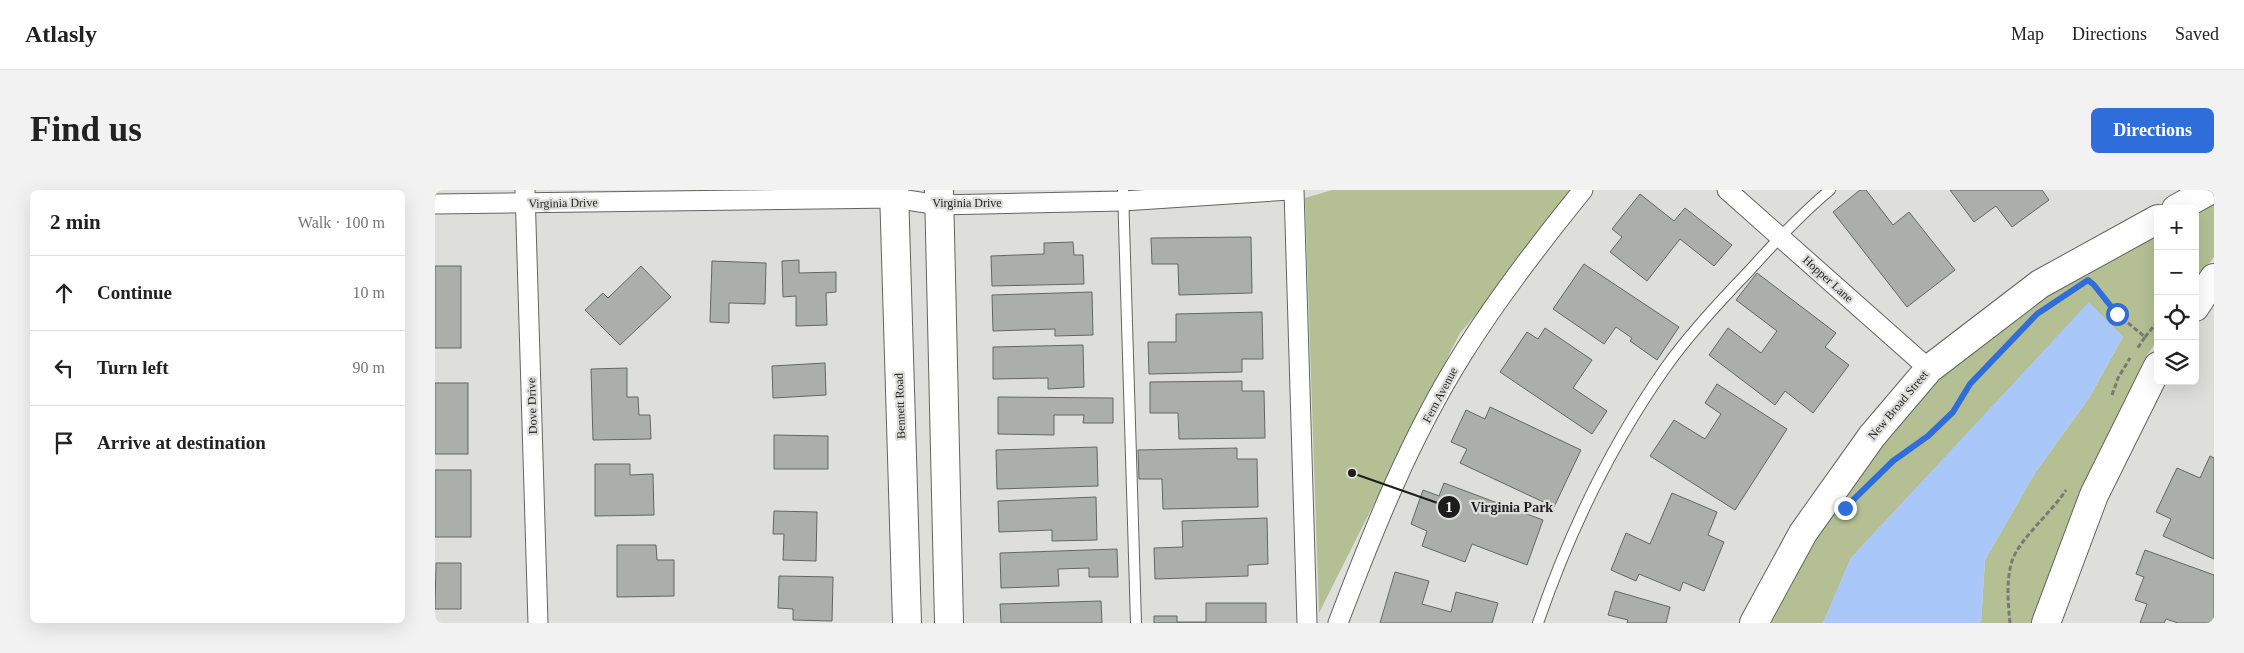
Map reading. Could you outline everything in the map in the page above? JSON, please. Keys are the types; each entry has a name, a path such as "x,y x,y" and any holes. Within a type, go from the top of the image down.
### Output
{"street":[{"name":"Virginia Drive","path":"435,204 526,197 894,194 939,198 1290,190"},
{"path":"1294,190 1307,623"},
{"name":"Fern Avenue","path":"1338,623 1406,457 1461,355 1524,262 1583,190"},
{"name":"Hopper Lane","path":"1727,190 1929,369"},
{"path":"2183,205 2210,190"},
{"name":"Bennett Road","path":"894,194 907,623"},
{"name":"Dove Drive","path":"526,197 538,623"},
{"path":"939,198 949,623"},
{"name":"New Broad Street","path":"1754,623 1803,533 1872,436 1929,369 2040,284 2154,221"},
{"path":"2199,301 2214,278"},
{"path":"2046,623 2094,495 2154,374"}],"lane":[{"path":"1538,623 1551,585 1585,505 1628,427 1667,366 1729,292 1780,236 1830,190"},
{"path":"1123,195 1136,623"}],"path":[{"path":"2088,280 2117,314 2145,337"},
{"path":"2109,402 2119,378 2154,326"},
{"path":"1875,478 1893,461 1928,436 1953,412 1970,384 2007,344"},
{"path":"2010,623 2008,582 2013,560 2027,538 2058,502 2071,482"}],"green space":[{"path":"1332,190 1585,190 1460,333 1319,613 1305,198"},
{"path":"2214,198 2214,257 2199,277 2199,250 2199,207"},
{"path":"2154,233 2154,345 2145,358 2093,471 2037,623 1981,623 1985,560 2035,473 2089,398 2123,337 2089,303 1851,558 1823,623 1768,623 1801,551 1874,446 1952,362 2016,308"}],"water":[{"path":"2089,302 2123,337 2089,398 2035,473 1985,560 1981,623 1823,623 1851,558"}],"building":[{"path":"1860,190 1866,190 1893,225 1909,212 1955,270 1907,307 1833,212"},
{"path":"1950,190 2042,190 2049,200 2012,227 1996,206 1974,222"},
{"path":"1640,194 1674,221 1685,208 1732,245 1714,266 1680,239 1647,281 1610,252 1622,237 1612,229"},
{"path":"1251,237 1252,293 1179,295 1178,264 1152,264 1151,238"},
{"path":"1073,242 1074,255 1083,255 1084,284 992,286 991,256 1044,254 1044,243"},
{"path":"799,260 799,273 836,272 836,292 826,293 827,325 796,326 796,296 783,297 782,261"},
{"path":"712,261 766,263 765,304 729,303 729,323 710,322"},
{"path":"1584,264 1679,327 1657,360 1630,341 1632,338 1616,327 1604,344 1553,309"},
{"path":"435,266 461,266 461,348 435,348"},
{"path":"641,266 671,297 620,345 585,310 603,293 608,298"},
{"path":"1757,273 1836,333 1825,347 1849,365 1813,413 1785,391 1775,405 1709,355 1728,328 1761,353 1777,331 1736,300"},
{"path":"1092,292 1093,335 1055,336 1055,329 993,331 992,295"},
{"path":"1262,312 1263,359 1242,359 1242,372 1149,374 1148,342 1176,342 1176,314"},
{"path":"1545,328 1592,360 1573,388 1607,411 1592,434 1500,372 1527,332 1538,339"},
{"path":"1083,345 1084,387 1048,389 1048,378 993,379 993,347"},
{"path":"825,363 826,395 773,398 772,366"},
{"path":"627,368 627,397 638,397 639,415 650,415 651,439 593,440 591,369"},
{"path":"1242,381 1242,391 1264,391 1265,438 1179,439 1178,413 1150,413 1150,382"},
{"path":"435,383 468,383 468,454 435,454"},
{"path":"1717,384 1787,429 1735,510 1650,456 1674,420 1705,439 1721,414 1705,403"},
{"path":"998,397 1113,398 1113,423 1083,423 1084,415 1054,415 1054,435 998,434"},
{"path":"1490,407 1581,450 1554,507 1460,463 1467,449 1451,442 1466,410 1485,419"},
{"path":"774,435 828,436 828,469 774,469"},
{"path":"1097,447 1098,486 997,489 996,450"},
{"path":"1237,448 1237,459 1257,459 1258,507 1163,509 1162,479 1139,479 1138,450"},
{"path":"2210,456 2214,458 2214,559 2163,536 2171,519 2156,512 2177,468 2200,478"},
{"path":"595,464 630,464 630,475 653,474 654,515 595,516"},
{"path":"435,470 471,470 471,537 435,537"},
{"path":"1444,483 1543,520 1527,565 1472,544 1465,562 1422,546 1427,531 1411,524 1423,490 1439,496"},
{"path":"1672,493 1717,512 1708,535 1724,542 1704,591 1683,582 1680,591 1639,574 1636,581 1611,570 1626,533 1650,544"},
{"path":"1096,497 1097,540 1052,541 1052,530 999,532 998,501"},
{"path":"774,511 817,512 816,561 783,560 784,534 773,534"},
{"path":"1267,518 1268,564 1248,565 1248,576 1155,579 1154,548 1183,547 1182,521"},
{"path":"617,545 656,545 657,560 674,560 674,596 617,597"},
{"path":"1117,549 1118,577 1089,577 1089,568 1058,569 1059,586 1001,588 1000,553"},
{"path":"2145,550 2214,575 2214,623 2178,623 2166,619 2164,623 2140,623 2147,604 2135,600 2144,577 2136,574"},
{"path":"436,563 461,563 461,609 435,609"},
{"path":"1395,572 1429,581 1422,604 1451,612 1456,592 1498,603 1492,623 1380,623"},
{"path":"779,576 833,577 832,621 793,620 793,609 778,608"},
{"path":"1615,591 1670,607 1666,623 1627,623 1628,620 1608,615"},
{"path":"1101,601 1102,623 1001,623 1000,604"},
{"path":"1206,603 1266,603 1266,623 1154,623 1154,616 1177,616 1177,622 1206,622"}],"place":[{"name":"Virginia Park","path":"1352,473"}],"route":[{"path":"1845,508 1893,461 1928,436 1953,412 1970,384 1989,362 2037,314 2061,296 2088,280 2117,314"}]}
